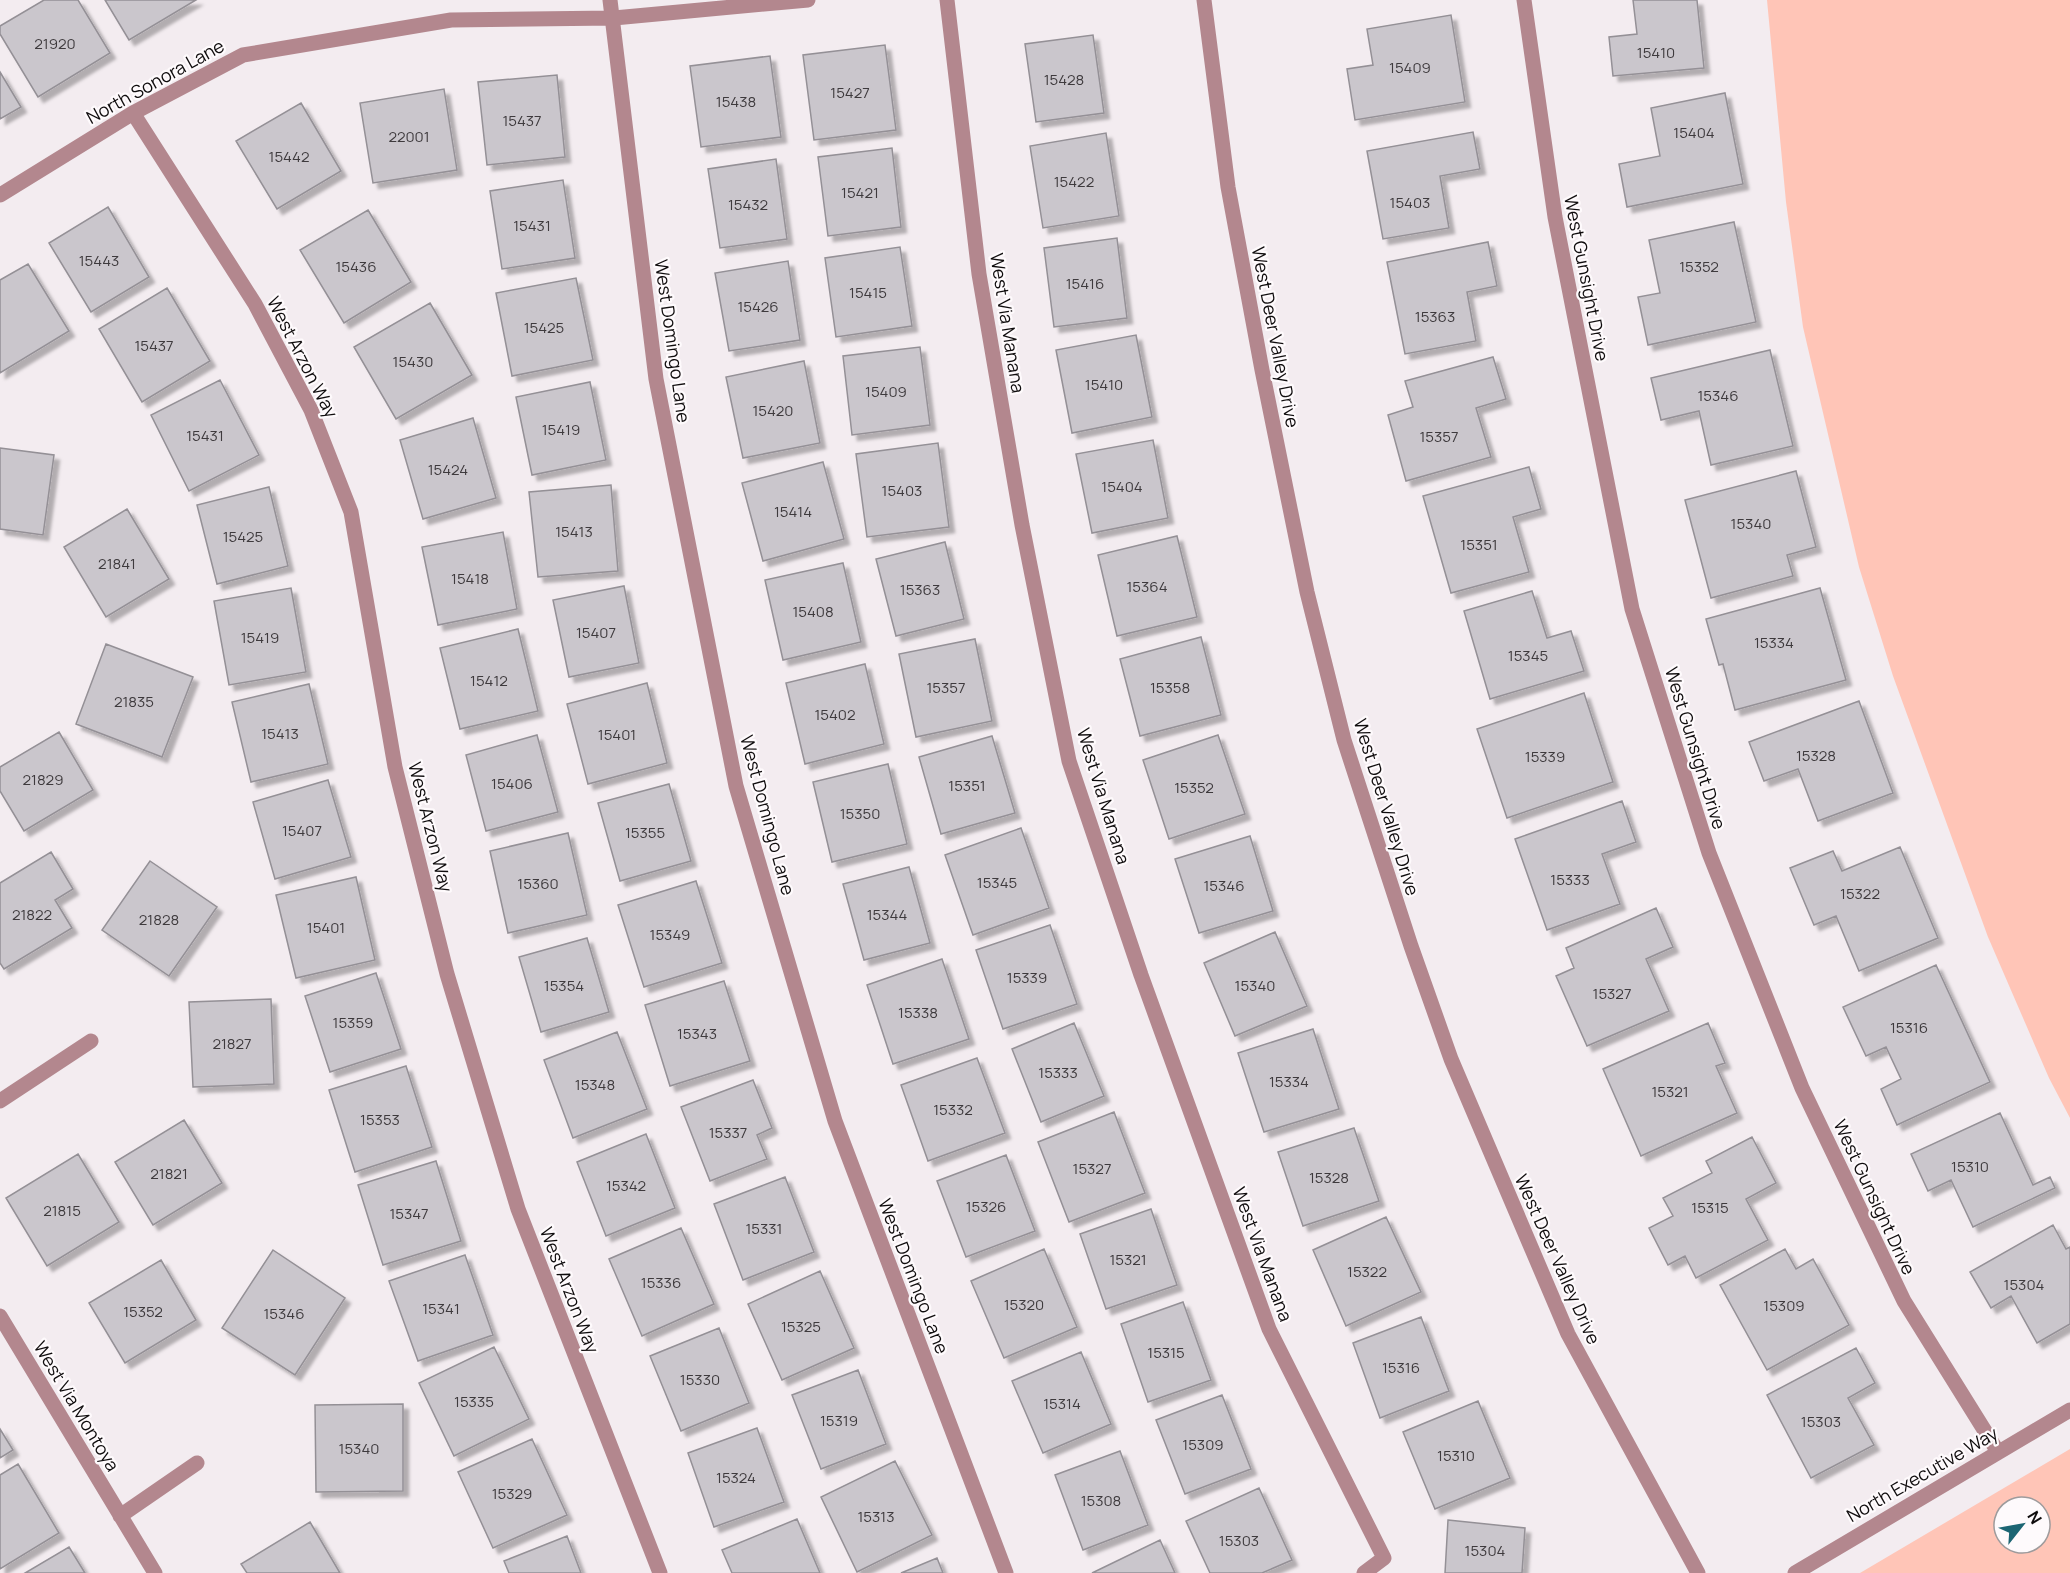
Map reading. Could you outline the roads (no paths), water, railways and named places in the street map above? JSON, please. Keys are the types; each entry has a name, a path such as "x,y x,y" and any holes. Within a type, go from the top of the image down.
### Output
{"street":[{"name":"West Domingo Lane","path":"610,0 614,18 656,379 736,786 835,1121 1006,1573"},
{"name":"North Sonora Lane","path":"0,195 133,113 243,55 452,20 614,18 808,0"},
{"name":"West Via Manana","path":"947,0 979,273 1022,525 1069,760 1141,975 1269,1329 1384,1558 1364,1573"},
{"name":"West Deer Valley Drive","path":"1204,0 1228,186 1262,370 1307,592 1344,740 1414,956 1451,1059 1568,1334 1698,1573"},
{"name":"West Gunsight Drive","path":"1524,0 1554,217 1632,609 1709,853 1802,1088 1904,1301 1998,1452"},
{"name":"West Arzon Way","path":"133,113 255,304 311,410 351,512 395,767 447,974 518,1209 660,1573"},
{"path":"0,1101 91,1041"},
{"name":"West Via Montoya","path":"0,1316 155,1573"},
{"name":"North Executive Way","path":"1795,1573 2070,1410"},
{"path":"120,1516 198,1463"}]}
